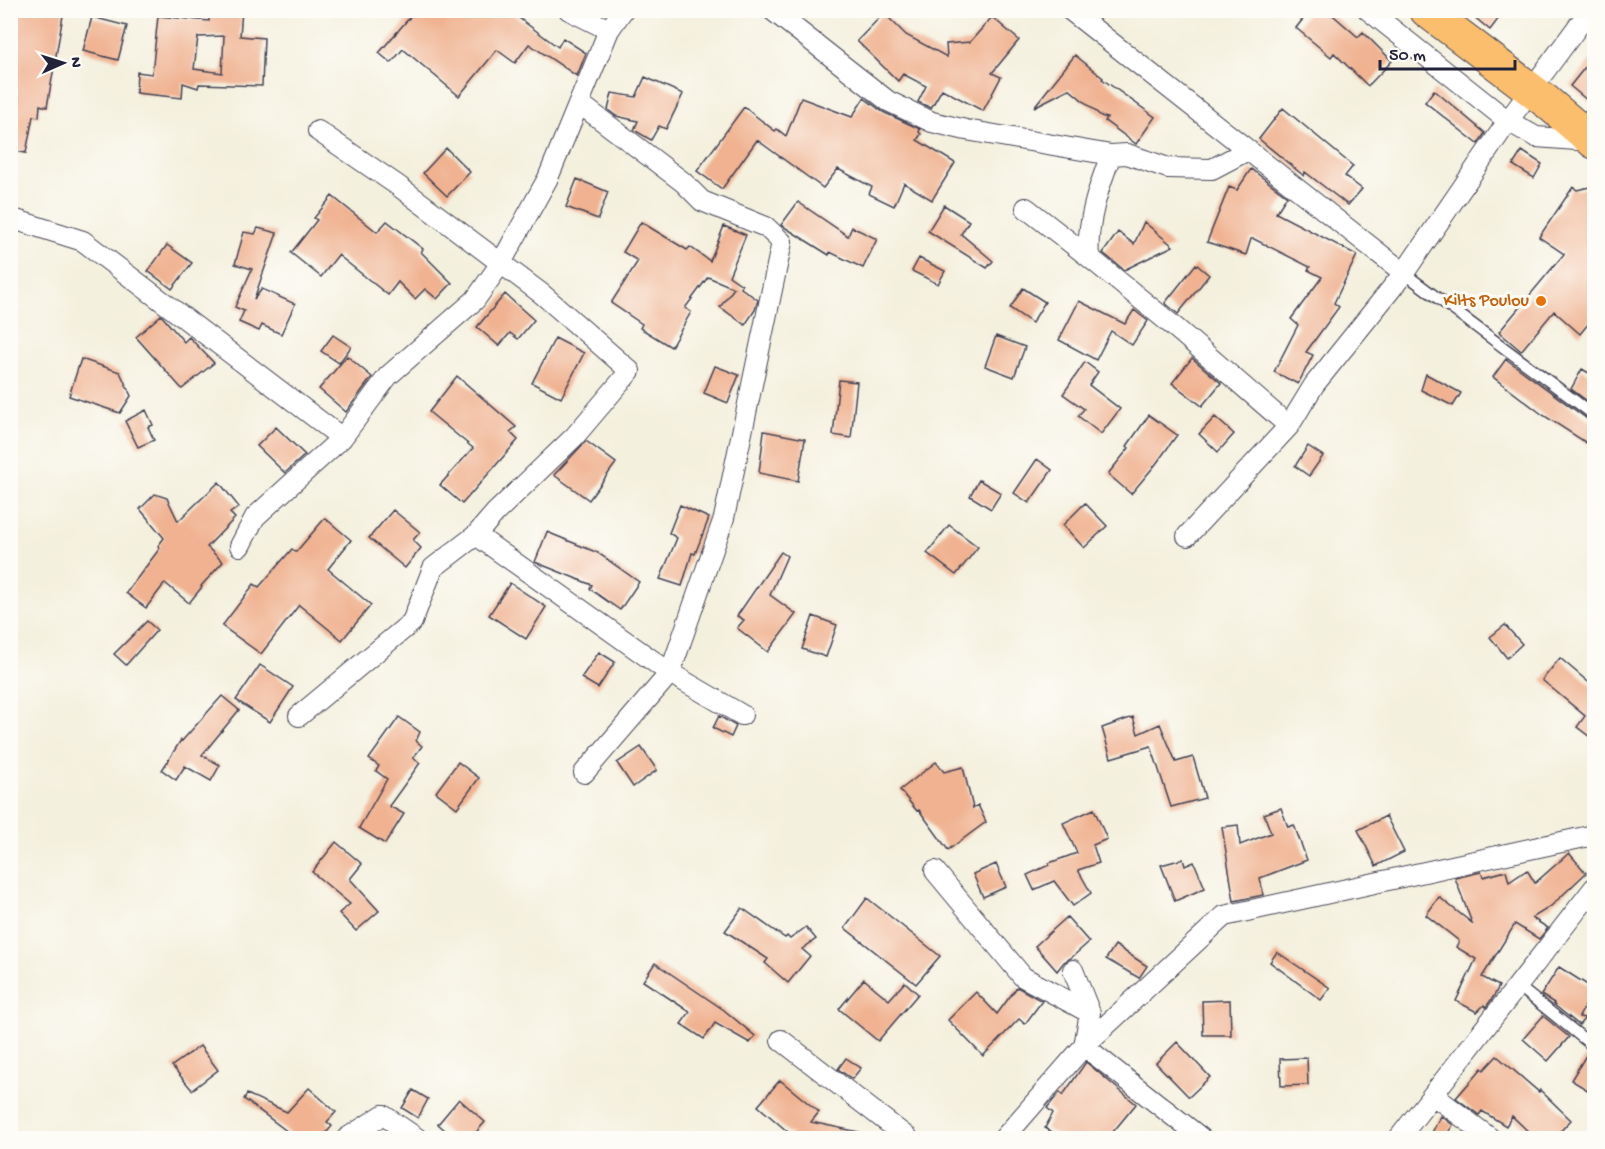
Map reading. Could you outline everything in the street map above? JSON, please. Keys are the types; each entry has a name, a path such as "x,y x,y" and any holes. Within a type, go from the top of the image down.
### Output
{"highway":[{"path":"1426,10 1547,102 1594,142"}],"street":[{"path":"569,10 609,30"},
{"path":"240,546 255,517 342,438 388,376 475,300 501,263 548,178 609,30 623,10"},
{"path":"772,10 888,101 932,122 1111,155 1127,154 1167,168 1212,169 1248,150"},
{"path":"1070,10 1404,273"},
{"path":"1368,10 1508,121 1536,137 1594,142"},
{"path":"1187,536 1289,426 1314,385 1404,273 1508,121 1590,10"},
{"path":"579,103 683,182 702,201 766,227 782,242 724,518 670,673 584,773"},
{"path":"298,716 412,622 433,568 476,535 495,513 574,437 630,371 542,294 397,185 318,131"},
{"path":"1089,256 1088,245 1099,186 1111,155"},
{"path":"1026,208 1178,329 1289,426"},
{"path":"10,218 83,242 342,438"},
{"path":"476,535 670,673 742,716"},
{"path":"1004,1138 1084,1046 1224,916 1594,835"},
{"path":"935,871 1023,977 1090,1013"},
{"path":"1399,1138 1594,888"},
{"path":"1073,970 1090,1013 1084,1046"},
{"path":"780,1040 908,1138"},
{"path":"1084,1046 1201,1138"},
{"path":"1433,1095 1490,1138"},
{"path":"347,1138 383,1115 417,1138"}],"lane":[{"path":"1404,273 1594,415"},
{"path":"1518,986 1594,1047"}],"building":[{"path":"10,10 64,10 47,107 40,105 39,117 33,116 26,153 10,150 18,104 10,104 14,50 10,50"},
{"path":"210,10 242,10 240,36 264,38 262,86 199,84 198,88 183,83 182,98 136,93 137,72 152,74 158,16 209,21","holes":["224,36 222,73 194,69 198,37"]},
{"path":"416,10 508,10 558,47 563,38 586,53 577,76 529,44 515,63 497,50 459,96 403,49 391,63 379,53"},
{"path":"1310,10 1327,10 1358,37 1363,32 1392,61 1368,86 1334,53 1331,57 1296,28"},
{"path":"1466,10 1505,10 1490,30"},
{"path":"884,13 906,35 947,57 946,44 970,42 992,17 1019,40 992,73 1001,77 983,111 942,89 931,108 918,102 926,86 903,74 898,81 857,41"},
{"path":"92,17 127,26 118,60 83,51"},
{"path":"1075,55 1102,79 1155,117 1136,144 1105,121 1107,118 1101,116 1069,89 1034,107"},
{"path":"1594,56 1594,106 1570,86"},
{"path":"645,77 683,94 666,129 659,126 651,140 634,130 638,121 616,116 608,110 612,93 636,97"},
{"path":"1434,90 1485,133 1478,144 1425,102"},
{"path":"801,98 852,117 864,98 883,112 920,129 921,134 917,140 955,163 932,200 904,183 894,206 869,194 872,187 838,169 823,188 757,140 722,189 697,171 744,107 775,131 777,129 786,136"},
{"path":"1283,108 1353,166 1345,176 1362,189 1348,205 1305,172 1304,176 1259,139"},
{"path":"446,148 470,172 447,196 423,173"},
{"path":"1522,151 1542,164 1534,178 1513,165"},
{"path":"1251,169 1287,196 1276,213 1357,255 1334,303 1339,307 1306,352 1313,355 1298,384 1274,372 1298,325 1291,319 1322,277 1308,270 1310,267 1254,239 1251,239 1246,255 1207,242 1229,187 1237,190"},
{"path":"577,179 608,192 598,219 566,207"},
{"path":"1594,186 1594,317 1580,334 1554,311 1521,351 1499,332 1564,254 1539,237 1573,187 1577,190"},
{"path":"332,196 377,232 387,221 423,249 421,252 452,283 437,299 425,289 415,299 398,282 388,295 338,255 321,277 291,253 317,220 314,218"},
{"path":"798,202 848,236 852,227 877,239 863,268 830,252 829,255 781,225"},
{"path":"944,205 969,221 961,234 993,261 987,268 928,231"},
{"path":"641,222 687,250 690,247 710,261 724,226 746,235 729,276 758,300 755,310 745,325 720,307 734,288 708,277 685,308 691,312 671,347 640,328 642,324 611,303 638,261 623,252"},
{"path":"1144,222 1173,246 1124,270 1103,253 1118,232 1134,244"},
{"path":"258,228 277,233 254,299 262,289 295,304 281,334 262,325 259,331 239,322 244,311 235,307 252,269 235,264 244,232 255,234"},
{"path":"167,245 192,263 172,289 148,271"},
{"path":"919,258 945,271 938,284 912,271"},
{"path":"1196,264 1209,275 1178,314 1165,303"},
{"path":"1023,288 1045,302 1032,323 1010,308"},
{"path":"505,294 534,320 518,339 510,333 499,346 477,327"},
{"path":"1079,301 1125,324 1134,310 1148,321 1132,345 1111,331 1096,360 1059,340"},
{"path":"161,315 184,342 189,337 214,363 182,389 136,337"},
{"path":"333,335 351,347 339,363 321,351"},
{"path":"996,336 1025,347 1014,377 985,366"},
{"path":"555,338 584,353 561,398 532,383"},
{"path":"347,356 372,377 346,412 319,389"},
{"path":"1192,358 1221,383 1202,406 1172,383"},
{"path":"81,359 120,372 131,396 120,413 69,396"},
{"path":"1506,359 1594,422 1594,433 1588,444 1543,415 1493,377"},
{"path":"1085,362 1098,372 1089,385 1120,409 1101,434 1078,416 1084,409 1063,394"},
{"path":"715,366 739,375 728,403 704,393"},
{"path":"1582,369 1594,376 1594,406 1571,389"},
{"path":"1426,374 1461,393 1453,406 1421,390"},
{"path":"457,376 516,427 510,432 518,440 462,504 440,485 473,448 429,412"},
{"path":"839,380 857,382 851,438 833,435"},
{"path":"146,410 153,425 148,427 154,440 138,447 125,421"},
{"path":"1149,415 1177,435 1131,494 1108,474 1129,448 1127,446"},
{"path":"1215,417 1234,434 1218,452 1199,434"},
{"path":"276,427 305,455 285,473 257,446"},
{"path":"764,431 805,439 798,481 759,473"},
{"path":"586,441 616,463 589,500 554,475"},
{"path":"1308,446 1323,456 1309,476 1295,466"},
{"path":"1037,459 1052,470 1029,503 1014,493"},
{"path":"979,480 1001,493 991,509 970,496"},
{"path":"219,482 239,507 230,513 235,518 207,547 223,562 189,603 165,583 146,608 126,593 160,548 158,546 164,538 140,509 155,494 167,498 178,521"},
{"path":"1085,503 1107,526 1084,548 1063,525"},
{"path":"680,505 709,518 695,554 692,553 682,586 660,579 677,538 669,533"},
{"path":"393,510 420,532 413,540 421,548 405,568 369,538"},
{"path":"325,518 351,540 328,569 371,605 342,640 299,605 261,654 222,626 254,584 259,587 292,549 296,552"},
{"path":"949,525 978,547 956,575 927,553"},
{"path":"547,532 598,553 639,582 620,610 590,589 592,585 535,562"},
{"path":"781,552 787,556 770,595 796,614 768,652 737,628 744,620 737,616"},
{"path":"510,583 546,607 526,639 489,615"},
{"path":"813,616 837,625 826,657 802,649"},
{"path":"147,621 157,630 126,665 114,654"},
{"path":"1505,625 1522,644 1507,658 1490,637"},
{"path":"599,652 615,662 598,688 581,678"},
{"path":"1560,658 1594,687 1594,740 1577,727 1585,716 1542,680"},
{"path":"260,665 293,687 270,722 236,700"},
{"path":"222,696 239,710 202,755 220,765 211,781 185,766 176,780 162,770 181,740"},
{"path":"719,716 736,726 731,737 713,728"},
{"path":"399,717 420,732 416,741 422,746 413,758 420,763 389,806 404,814 385,844 359,828 387,779 376,771 379,766 369,759"},
{"path":"1133,717 1138,734 1160,724 1176,762 1193,757 1205,798 1171,807 1151,746 1111,758 1102,728"},
{"path":"641,747 657,770 633,787 617,763"},
{"path":"458,762 479,778 457,808 436,792"},
{"path":"936,762 944,772 963,767 973,808 978,805 986,822 948,850 919,810 917,811 900,790"},
{"path":"1281,808 1288,827 1294,825 1307,860 1260,878 1263,895 1234,901 1222,827 1238,825 1240,845 1271,833 1264,814"},
{"path":"1094,809 1107,839 1093,845 1099,863 1078,870 1091,893 1073,906 1054,881 1034,890 1027,875 1049,863 1077,853 1063,823"},
{"path":"1386,816 1404,852 1376,866 1358,830"},
{"path":"336,842 362,864 350,879 379,911 356,931 339,913 350,904 312,872"},
{"path":"1569,853 1586,873 1550,907 1532,918 1548,928 1539,939 1515,924 1482,977 1499,986 1486,1007 1484,1005 1477,1012 1456,1001 1476,959 1456,947 1459,941 1426,915 1439,897 1472,923 1455,878 1481,872 1483,877 1506,871 1509,882 1527,870 1535,883"},
{"path":"1183,859 1185,866 1194,862 1205,888 1175,901 1161,865"},
{"path":"996,864 1006,887 983,897 973,874"},
{"path":"867,898 940,956 916,984 845,928"},
{"path":"742,908 785,938 787,936 790,939 806,927 816,939 802,949 810,956 788,983 765,963 768,959 725,931"},
{"path":"1067,917 1089,942 1064,962 1057,971 1035,946"},
{"path":"1115,945 1147,966 1139,978 1106,959"},
{"path":"1277,952 1330,988 1321,1000 1270,962"},
{"path":"655,963 724,1010 755,1036 750,1043 715,1023 704,1039 681,1024 690,1012 643,981"},
{"path":"1559,967 1594,989 1579,1017 1585,1018 1579,1025 1541,995"},
{"path":"864,979 889,1000 905,982 918,994 878,1041 839,1009"},
{"path":"1017,987 1042,1001 1025,1024 1019,1019 983,1056 948,1020 976,992 997,1014"},
{"path":"1230,1000 1231,1035 1203,1035 1202,1001"},
{"path":"1543,1016 1569,1037 1548,1061 1523,1039"},
{"path":"1177,1042 1210,1077 1189,1097 1156,1063"},
{"path":"200,1046 218,1070 192,1090 172,1066"},
{"path":"1588,1052 1594,1054 1594,1094 1571,1080"},
{"path":"1497,1056 1539,1092 1540,1090 1571,1120 1554,1138 1535,1138 1512,1116 1506,1126 1482,1111 1479,1115 1456,1098 1482,1068 1484,1070"},
{"path":"846,1058 861,1068 852,1079 838,1069"},
{"path":"1307,1058 1308,1085 1281,1086 1280,1059"},
{"path":"1086,1062 1136,1104 1108,1138 1063,1138 1045,1128 1053,1113 1047,1108 1060,1092 1063,1095"},
{"path":"780,1080 819,1112 811,1122 859,1132 858,1138 795,1138 758,1106"},
{"path":"309,1088 336,1112 327,1122 332,1126 322,1138 296,1138 244,1099 247,1094 287,1112"},
{"path":"413,1090 428,1099 418,1118 402,1108"},
{"path":"459,1099 485,1122 471,1138 454,1138 438,1124"},
{"path":"1441,1116 1453,1125 1445,1138 1429,1138"}],"place":[{"name":"Kilts Poulou","path":"1541,301"}]}
